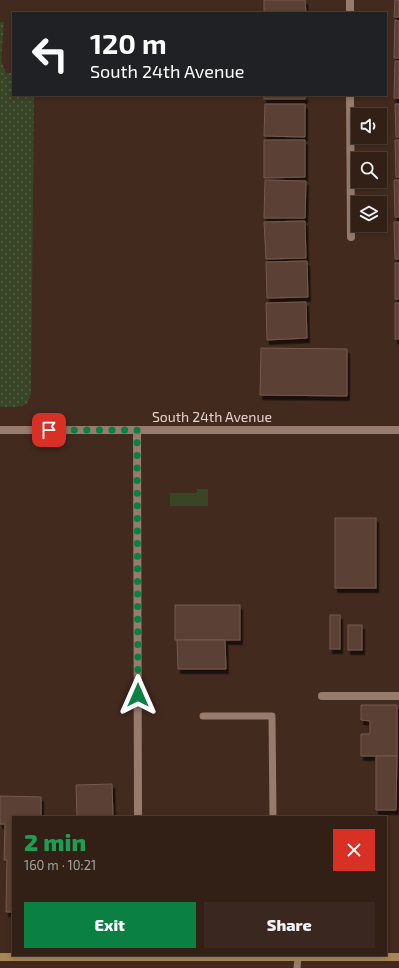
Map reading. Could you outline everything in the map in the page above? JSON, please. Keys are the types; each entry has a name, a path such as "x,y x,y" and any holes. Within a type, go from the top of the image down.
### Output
{"main road":[{"path":"0,957 399,957"}],"street":[{"path":"350,0 350,12"},
{"path":"350,96 350,237"},
{"name":"South 24th Avenue","path":"0,430 399,430"},
{"path":"137,430 138,816"},
{"path":"322,696 399,696"}],"lane":[{"path":"203,716 272,716 273,816"},
{"path":"297,968 298,957"}],"green space":[{"path":"0,22 4,22 1,61 6,73 12,73 12,96 34,96 31,394 27,404 17,407 0,407"},
{"path":"197,489 208,489 208,506 170,506 170,493 197,493"}],"building":[{"path":"264,0 305,0 306,12 264,12"},
{"path":"395,0 399,0 399,17 394,17"},
{"path":"395,20 399,21 399,58 394,58"},
{"path":"395,61 399,61 399,98 394,98"},
{"path":"264,96 305,96 305,99 264,99"},
{"path":"265,104 305,104 305,137 264,136"},
{"path":"395,104 399,104 399,137 396,137"},
{"path":"264,140 305,140 305,177 264,178"},
{"path":"395,140 399,140 399,177 396,177"},
{"path":"265,180 306,181 305,218 264,218"},
{"path":"394,180 399,180 399,217 395,217"},
{"path":"305,221 306,258 266,259 264,222"},
{"path":"394,222 399,222 399,259 395,259"},
{"path":"307,261 308,297 267,298 266,262"},
{"path":"395,263 399,263 399,299 395,299"},
{"path":"306,302 307,338 267,340 266,303"},
{"path":"395,303 399,303 399,339 395,339"},
{"path":"261,348 347,349 347,396 260,395"},
{"path":"335,518 376,518 376,588 335,588"},
{"path":"175,605 240,605 240,640 175,640"},
{"path":"330,615 340,615 340,649 330,649"},
{"path":"348,625 362,625 362,650 348,650"},
{"path":"177,640 225,640 226,669 178,669"},
{"path":"361,705 397,705 397,756 361,756 361,734 370,734 370,721 361,720"},
{"path":"376,756 397,756 396,810 376,810"},
{"path":"112,784 113,816 77,816 76,785"},
{"path":"0,796 41,797 41,816 12,816 12,912 6,912 7,860 4,860 5,824 0,824"}],"route":[{"path":"49,430 137,430 138,695"}]}
